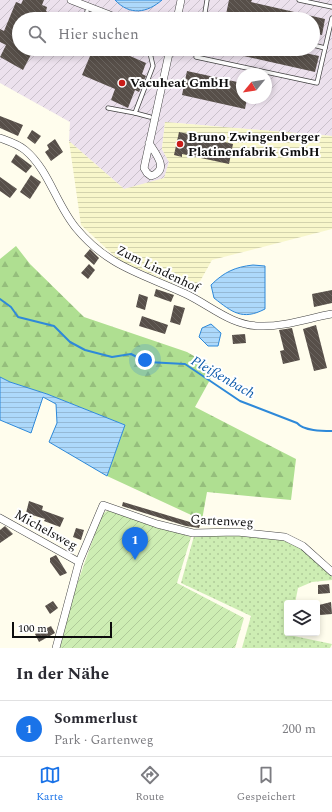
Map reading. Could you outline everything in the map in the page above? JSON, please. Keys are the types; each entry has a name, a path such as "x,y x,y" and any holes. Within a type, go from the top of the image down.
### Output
{"street":[{"path":"71,0 88,9 98,12"},
{"path":"178,12 181,0"},
{"path":"149,144 152,117 168,56"},
{"name":"Zum Lindenhof","path":"0,138 24,148 42,171 76,228 95,248 114,263 187,295 219,314 242,324 260,326 276,325 332,314"},
{"name":"Gartenweg","path":"79,562 103,505 157,524 193,533 237,532 285,537 303,546 332,572"},
{"name":"Michelsweg","path":"0,518 79,562"},
{"path":"56,648 67,602 79,562"}],"lane":[{"path":"205,12 207,0"},
{"path":"299,0 332,7"},
{"path":"196,56 317,83 332,18"},
{"path":"320,47 325,48"},
{"path":"135,114 153,66 150,56"},
{"path":"108,108 152,117"}],"shaded area":[{"path":"0,0 332,0 332,136 165,122 162,149 169,162 164,179 124,189 69,141 70,122 0,83"}],"green space":[{"path":"165,122 332,136 332,229 212,260 194,292 120,261 81,225 69,141 124,189 164,178 169,162 162,149"},
{"path":"16,246 30,264 84,317 187,352 216,369 195,407 296,459 291,500 207,492 202,520 107,476 125,425 0,377 0,259"},
{"path":"109,510 191,537 177,583 244,618 235,648 60,648 71,601 102,514"},
{"path":"236,534 286,539 303,548 332,574 332,580 312,582 298,588 296,600 284,600 284,636 294,636 332,644 330,648 242,648 251,616 181,583 194,536"}],"water":[{"path":"115,0 162,0 150,8 138,11 127,9"},
{"path":"253,265 265,266 265,309 257,313 238,313 232,311 214,298 211,285 216,280 225,273 241,267"},
{"path":"211,324 221,333 218,346 208,346 199,337 202,328"},
{"path":"0,377 125,425 107,476 49,442 57,423 56,404 43,397 31,433 0,420"}],"building":[{"path":"23,0 44,0 42,5 47,7 46,11 48,12 12,12 12,56 30,56 23,70 0,57 6,45 0,42 0,29 4,31 16,2 21,4"},
{"path":"229,0 252,0 251,2 295,12 226,12"},
{"path":"320,18 325,19 322,35 320,35"},
{"name":"Vacuheat GmbH","path":"90,56 130,56 146,63 142,74 146,76 139,92 135,90 128,108 111,100 115,89 82,75"},
{"path":"243,56 319,56 315,72"},
{"path":"187,71 236,82 236,104 246,104 245,109 182,95"},
{"path":"0,116 23,125 18,136 0,128"},
{"path":"32,130 41,136 35,144 27,138"},
{"path":"179,132 233,144 229,164 182,154 182,157 174,155"},
{"path":"55,139 63,152 51,161 45,152 49,149 47,145"},
{"path":"16,154 32,166 26,173 11,162"},
{"path":"31,175 41,182 30,199 20,192"},
{"path":"0,177 17,189 10,198 0,191"},
{"path":"90,249 99,258 94,265 84,256"},
{"path":"89,264 95,270 88,279 81,273"},
{"path":"156,289 174,295 171,302 154,296"},
{"path":"332,290 332,303 314,307 312,294"},
{"path":"139,294 148,297 145,310 136,307"},
{"path":"174,305 185,308 180,325 170,322"},
{"path":"142,316 168,325 165,334 139,326"},
{"path":"316,325 327,368 314,371 303,329"},
{"path":"292,328 300,360 283,364 280,351 284,350 279,330"},
{"path":"245,334 246,343 233,344 232,335"},
{"path":"29,501 43,506 42,510 64,518 60,527 44,521 45,519 26,513"},
{"path":"123,502 200,525 199,528 186,526 122,506"},
{"path":"5,526 13,534 0,543 0,530"},
{"path":"76,528 84,530 81,540 73,537"},
{"path":"56,555 67,573 60,576 50,562 50,558"},
{"path":"329,584 330,593 318,594 318,585"},
{"path":"53,601 58,608 50,614 45,606"},
{"path":"331,602 332,614 320,615 320,605"},
{"path":"51,626 55,633 39,642 35,634"}],"waterway":[{"name":"Pleißenbach","path":"0,299 11,307 18,317 54,326 70,342 85,350 112,357 131,354 147,362 185,364 240,401 297,423 304,428 332,431"}],"place":[{"name":"Vacuheat GmbH","path":"122,83"},
{"name":"Bruno Zwingenberger Platinenfabrik GmbH","path":"180,144"},
{"name":"Sommerlust","path":"135,560"}]}
